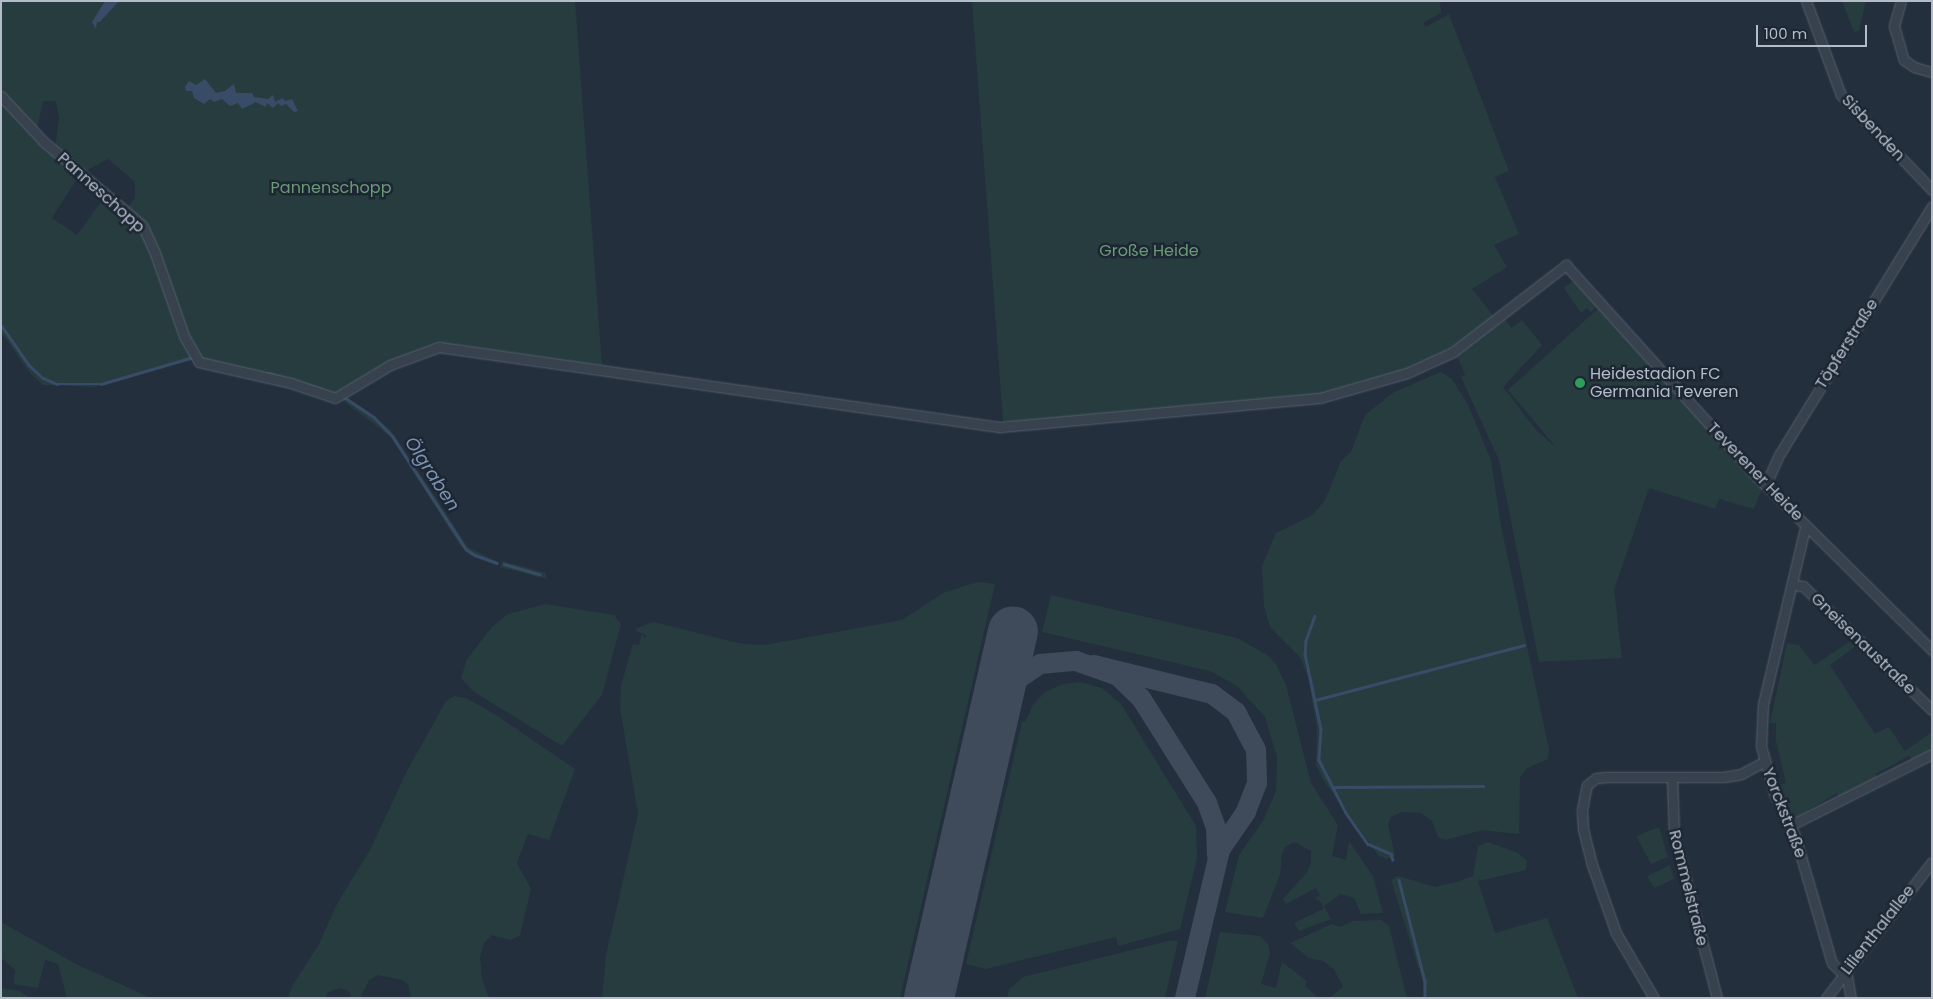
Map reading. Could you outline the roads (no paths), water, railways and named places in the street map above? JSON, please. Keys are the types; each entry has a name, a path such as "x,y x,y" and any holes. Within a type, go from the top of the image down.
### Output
{"street":[{"name":"Sisbenden","path":"1806,1 1841,95 1932,190"},
{"path":"1901,1 1894,26 1904,60 1914,67 1932,72"},
{"name":"Panneschopp","path":"1,96 44,142 142,226 156,253 184,336 199,362 291,384 335,398 376,373 420,352 439,347 460,348 981,425 1027,425 1320,398 1407,373 1453,352 1566,265"},
{"name":"Töpferstraße","path":"1766,484 1779,455 1932,206"},
{"name":"Teverener Heide","path":"1566,265 1615,322 1766,484 1932,650"},
{"name":"Yorckstraße","path":"1805,528 1763,704 1764,762 1774,793 1791,825 1832,963 1845,973"},
{"name":"Gneisenaustraße","path":"1792,585 1803,586 1932,710"},
{"path":"1791,825 1932,754"},
{"path":"1654,998 1616,933 1592,865 1582,810 1587,786 1596,778 1732,776 1764,762"},
{"name":"Rommelstraße","path":"1672,777 1670,806 1675,842 1716,998"},
{"name":"Lilienthalallee","path":"1826,998 1932,862"},
{"path":"1845,973 1851,998"}],"water":[{"path":"105,1 119,1 100,22 97,22 96,29 92,22"},
{"path":"205,79 216,93 225,91 234,84 236,93 252,93 254,97 268,99 273,95 275,102 283,98 285,101 292,99 298,111 294,112 286,104 281,106 278,103 273,108 267,103 266,107 256,102 242,109 238,103 230,106 222,99 214,102 210,99 204,104 194,98 192,91 186,91 185,87 189,81 196,85"}],"waterway":[{"name":"Ölgraben","path":"1,325 29,365 43,378 57,384 101,384 190,358"},
{"name":"Ölgraben","path":"268,373 322,389"},
{"name":"Ölgraben","path":"344,397 374,417 393,437 466,549 475,555 497,563"},
{"name":"Ölgraben","path":"504,564 540,574"},
{"path":"1315,616 1306,641 1305,654 1321,729 1319,760 1346,813 1368,844 1391,854 1393,860"},
{"path":"1315,700 1524,645"},
{"path":"1335,787 1483,786"},
{"path":"1399,880 1425,981 1425,998"}],"place":[{"name":"Heidestadion FC Germania Teveren","path":"1580,383"}],"park label":[{"name":"Pannenschopp","path":"331,188"},
{"name":"Große Heide","path":"1149,251"}]}
